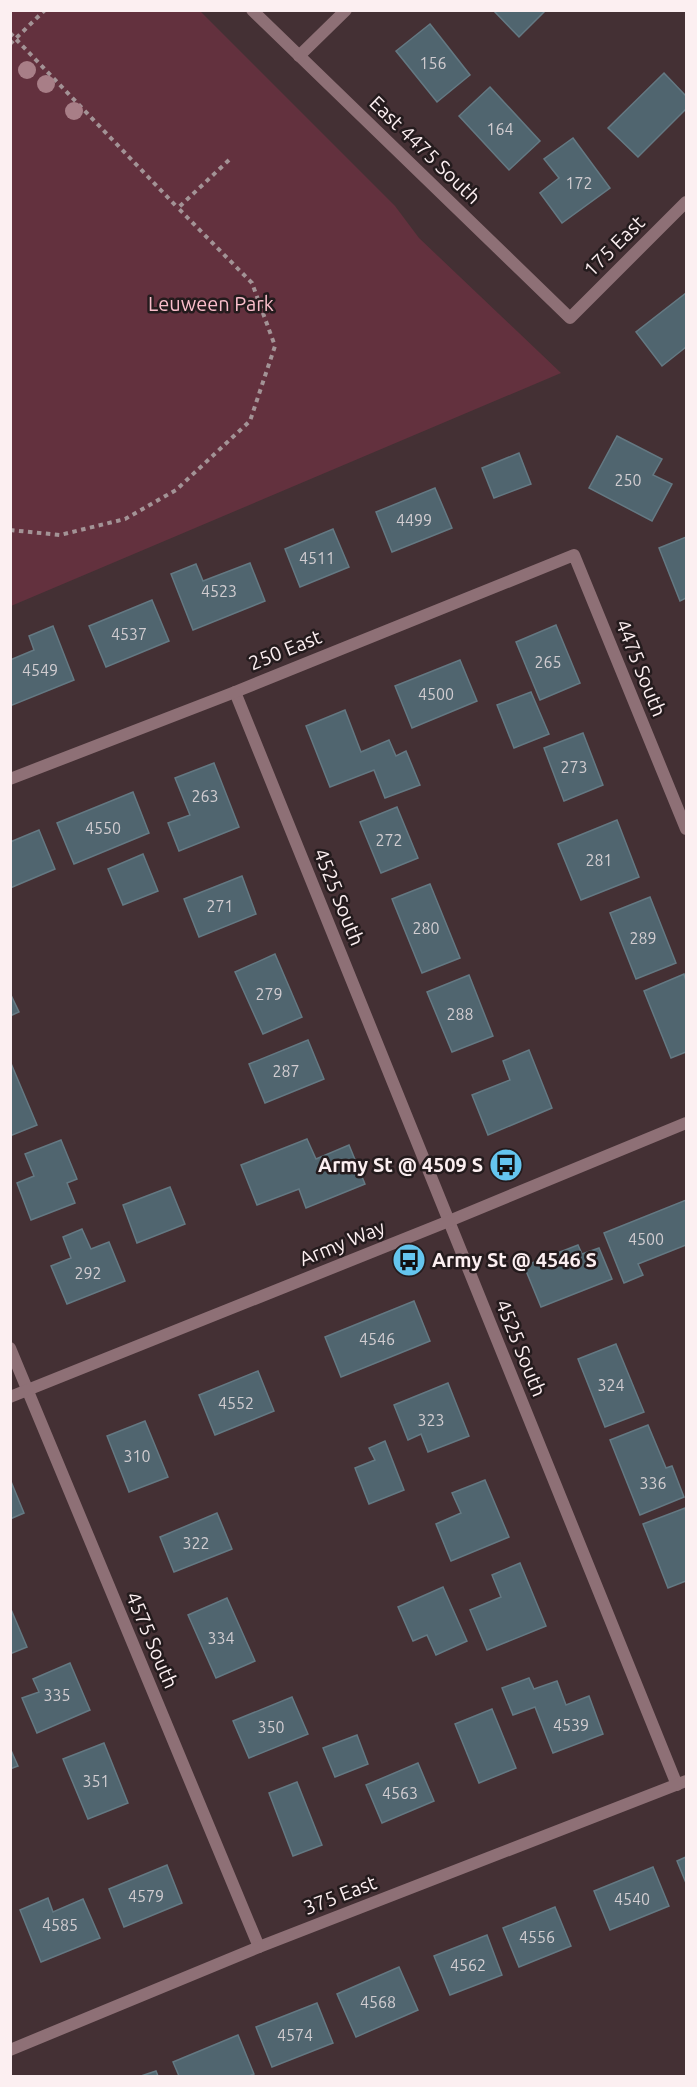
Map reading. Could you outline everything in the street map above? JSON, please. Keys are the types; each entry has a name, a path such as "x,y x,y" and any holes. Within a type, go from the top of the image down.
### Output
{"street":[{"name":"East 4475 South","path":"252,10 570,318"},
{"path":"299,56 346,10"},
{"name":"175 East","path":"570,318 687,202"},
{"name":"250 East","path":"10,779 235,692 574,555"},
{"name":"4475 South","path":"574,555 687,829"},
{"name":"4525 South","path":"235,692 449,1221 682,1783"},
{"name":"Army Way","path":"10,1397 687,1123"},
{"name":"4575 South","path":"10,1348 259,1947"},
{"name":"375 East","path":"10,2050 259,1947 682,1783"}],"path":[{"path":"10,44 45,10"},
{"path":"10,33 252,283 275,346 250,421 177,490 125,519 60,536 10,530"},
{"path":"178,208 229,160"}],"green space":[{"name":"Leuween Park","path":"11,10 200,11 395,206 419,238 561,373 11,606"}],"building":[{"path":"493,10 546,10 519,37"},
{"path":"430,24 470,75 437,102 396,51"},
{"path":"664,73 686,96 686,109 638,157 608,128"},
{"path":"490,87 540,141 509,170 459,116"},
{"path":"573,138 610,188 562,223 540,193 559,178 544,159"},
{"path":"686,293 686,347 662,366 636,332"},
{"path":"617,436 662,459 653,475 672,484 652,521 589,488"},
{"path":"519,453 531,484 494,498 482,468"},
{"path":"435,488 452,528 392,552 376,512"},
{"path":"333,529 349,567 300,587 285,549"},
{"path":"686,537 686,598 680,601 659,548"},
{"path":"250,563 265,601 193,630 171,574 196,564 203,581"},
{"path":"152,600 169,641 106,667 89,626"},
{"path":"556,625 580,683 540,700 516,642"},
{"path":"53,626 74,680 10,706 10,660 34,650 29,636"},
{"path":"460,660 477,701 412,728 395,686"},
{"path":"531,692 549,734 514,748 497,705"},
{"path":"345,710 361,752 389,740 396,756 406,751 420,785 385,798 374,770 330,787 306,726"},
{"path":"583,733 603,785 564,801 544,748"},
{"path":"214,763 239,827 179,851 168,823 190,815 175,778"},
{"path":"133,792 149,833 74,864 57,823"},
{"path":"397,807 418,858 381,873 360,822"},
{"path":"617,820 639,877 581,900 558,844"},
{"path":"39,830 55,869 10,888 10,842"},
{"path":"143,854 158,891 123,905 108,869"},
{"path":"242,876 256,914 199,937 184,899"},
{"path":"430,884 460,958 422,973 392,899"},
{"path":"650,897 676,963 636,979 610,913"},
{"path":"275,954 302,1017 263,1034 235,972"},
{"path":"684,974 686,981 686,1052 671,1058 644,991"},
{"path":"469,975 493,1036 452,1052 427,992"},
{"path":"10,993 19,1012 10,1016"},
{"path":"308,1040 324,1079 265,1103 249,1064"},
{"path":"529,1050 552,1108 488,1135 472,1095 510,1080 503,1061"},
{"path":"10,1061 37,1125 10,1136"},
{"path":"307,1139 316,1159 349,1145 365,1184 306,1208 299,1189 257,1205 241,1165"},
{"path":"61,1140 77,1179 67,1183 75,1203 31,1220 17,1183 34,1176 25,1154"},
{"path":"170,1187 185,1224 137,1243 123,1205"},
{"path":"686,1200 686,1245 638,1264 643,1275 624,1283 604,1233"},
{"path":"82,1229 91,1249 109,1242 125,1281 67,1304 51,1266 71,1258 63,1237"},
{"path":"578,1245 582,1254 599,1248 612,1279 541,1307 524,1266"},
{"path":"414,1301 430,1341 341,1377 325,1337"},
{"path":"616,1344 644,1412 605,1427 578,1359"},
{"path":"258,1371 274,1411 215,1435 199,1395"},
{"path":"448,1383 469,1436 428,1452 421,1434 408,1440 394,1405"},
{"path":"145,1421 168,1477 129,1492 107,1436"},
{"path":"648,1425 666,1468 672,1466 684,1497 640,1515 610,1440"},
{"path":"385,1441 404,1490 369,1504 355,1468 375,1460 369,1448"},
{"path":"10,1479 24,1513 10,1519"},
{"path":"485,1480 509,1537 451,1561 436,1524 461,1513 452,1493"},
{"path":"685,1508 686,1581 668,1588 643,1524"},
{"path":"217,1513 232,1549 174,1572 160,1537"},
{"path":"520,1563 546,1626 487,1650 470,1610 501,1597 492,1575"},
{"path":"443,1587 467,1641 436,1655 427,1635 413,1641 398,1607"},
{"path":"227,1598 255,1661 216,1678 188,1615"},
{"path":"10,1607 27,1647 10,1654"},
{"path":"70,1663 90,1710 37,1733 22,1698 39,1692 33,1679"},
{"path":"529,1678 534,1689 557,1681 566,1705 589,1696 603,1734 553,1753 535,1707 513,1715 502,1688"},
{"path":"292,1697 308,1734 249,1758 233,1721"},
{"path":"492,1709 516,1768 479,1783 455,1724"},
{"path":"357,1735 368,1764 335,1777 323,1748"},
{"path":"104,1743 128,1803 88,1819 63,1759"},
{"path":"10,1748 18,1766 10,1769"},
{"path":"418,1763 434,1801 382,1823 366,1785"},
{"path":"297,1782 322,1845 293,1856 269,1793"},
{"path":"686,1857 686,1883 677,1861"},
{"path":"167,1865 182,1903 124,1927 109,1889"},
{"path":"653,1867 669,1906 610,1930 594,1891"},
{"path":"48,1898 53,1912 83,1899 100,1938 41,1962 20,1910"},
{"path":"555,1907 571,1946 519,1967 503,1928"},
{"path":"487,1935 502,1975 450,1995 434,1956"},
{"path":"399,1967 418,2010 356,2037 337,1994"},
{"path":"317,2003 333,2043 272,2067 256,2027"},
{"path":"238,2035 254,2074 249,2076 179,2076 173,2062"},
{"path":"156,2071 158,2076 141,2076"}],"place":[{"name":"Army St @ 4509 S","path":"506,1165"},
{"name":"Army St @ 4546 S","path":"409,1260"}]}
